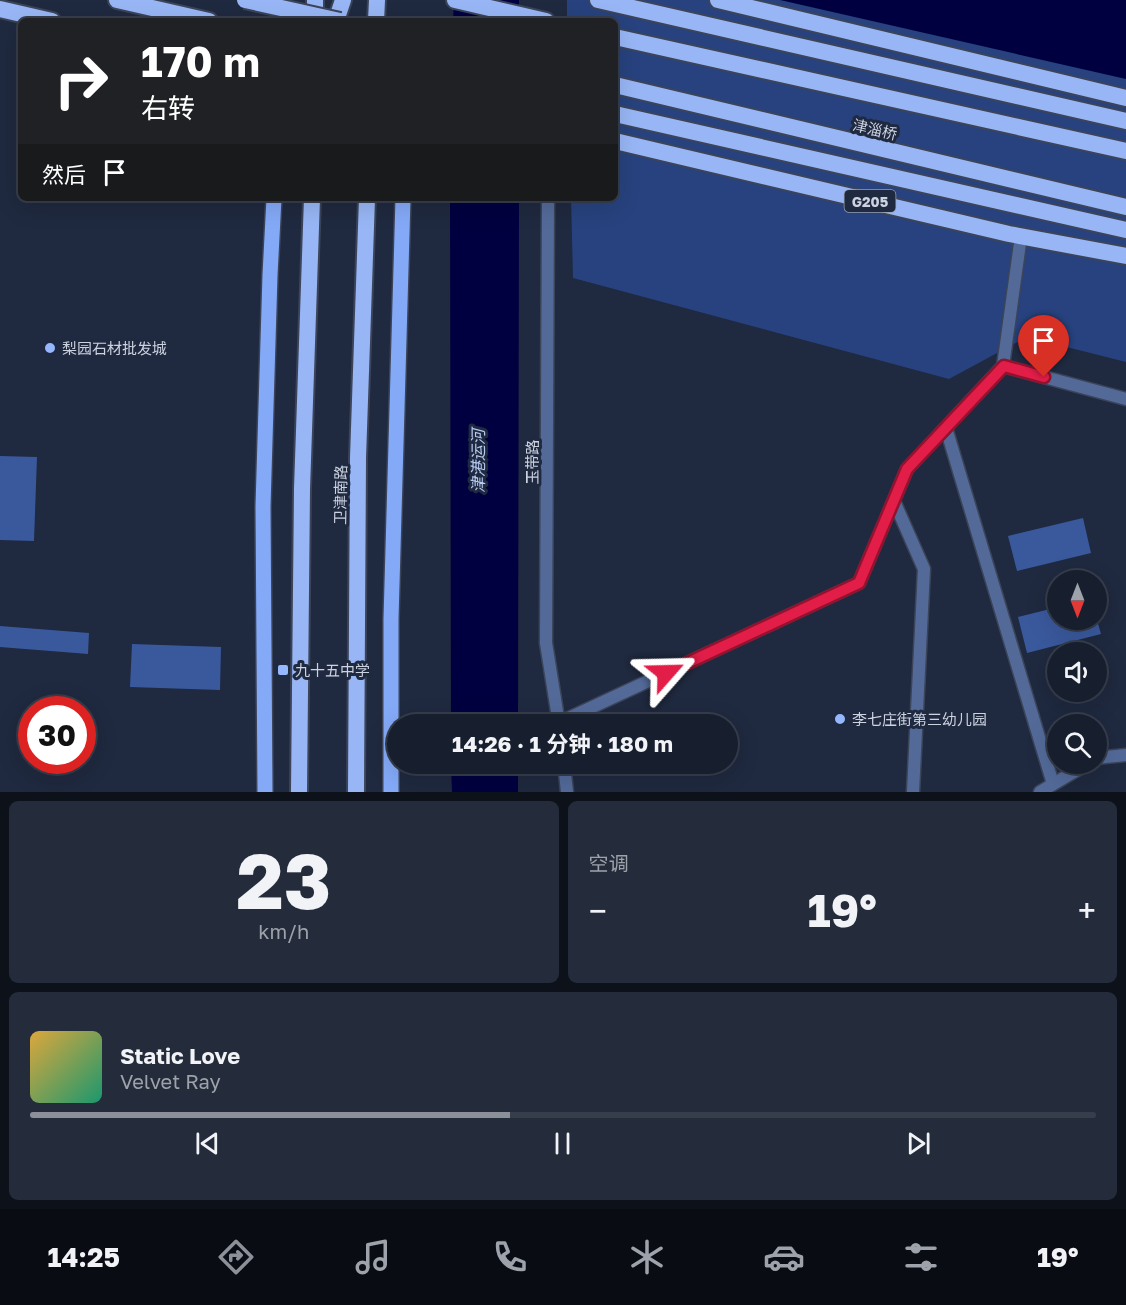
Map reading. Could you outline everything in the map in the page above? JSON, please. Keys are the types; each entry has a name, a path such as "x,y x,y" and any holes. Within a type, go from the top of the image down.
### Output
{"highway":[{"path":"117,0 196,18"},
{"path":"244,0 325,18"},
{"path":"315,0 315,18"},
{"path":"339,18 343,0"},
{"path":"376,18 377,0"},
{"path":"455,0 533,18"},
{"path":"598,0 1126,121"},
{"path":"718,0 1126,98"},
{"path":"0,9 39,18"},
{"path":"618,38 1126,151"},
{"name":"津淄桥","path":"618,86 1126,207"},
{"path":"618,115 1126,230"},
{"name":"G205","path":"618,142 1021,236 1126,256"},
{"path":"299,792 302,489 312,201"},
{"name":"卫津南路","path":"356,792 358,458 367,201"}],"main road":[{"path":"265,792 263,506 269,286 274,201"},
{"path":"391,792 393,562 403,201"}],"street":[{"name":"玉带路","path":"548,201 546,643 557,714"},
{"path":"580,714 859,583 907,469 1004,366 1021,236"},
{"path":"1004,366 1126,399"},
{"path":"946,428 1053,784"},
{"path":"894,501 924,569 913,792"},
{"path":"1107,757 1126,754"},
{"path":"565,774 567,792"},
{"path":"1040,792 1070,774"}],"shaded area":[{"path":"567,0 1126,0 1126,362 1027,337 949,379 573,278 571,201 618,201 618,18 567,18"}],"water":[{"path":"454,0 519,0 519,18 453,18"},
{"path":"780,0 1126,0 1126,79"},
{"name":"津港运河","path":"450,201 519,201 518,714 451,714"},
{"path":"451,774 518,774 518,792 452,792"}],"building":[{"path":"0,456 37,457 34,541 0,540"},
{"path":"1083,518 1091,553 1017,571 1008,536"},
{"path":"1047,610 1047,630 1100,630 1101,634 1070,642 1047,642 1047,648 1027,653 1018,617"},
{"path":"0,626 89,633 88,654 0,647"},
{"path":"132,644 221,647 220,690 130,687"}],"place":[{"name":"梨园石材批发城","path":"50,348"},
{"name":"九十五中学","path":"283,670"},
{"name":"李七庄街第三幼儿园","path":"840,719"}],"route":[{"path":"666,673 859,583 907,469 1004,366 1044,377"}]}
